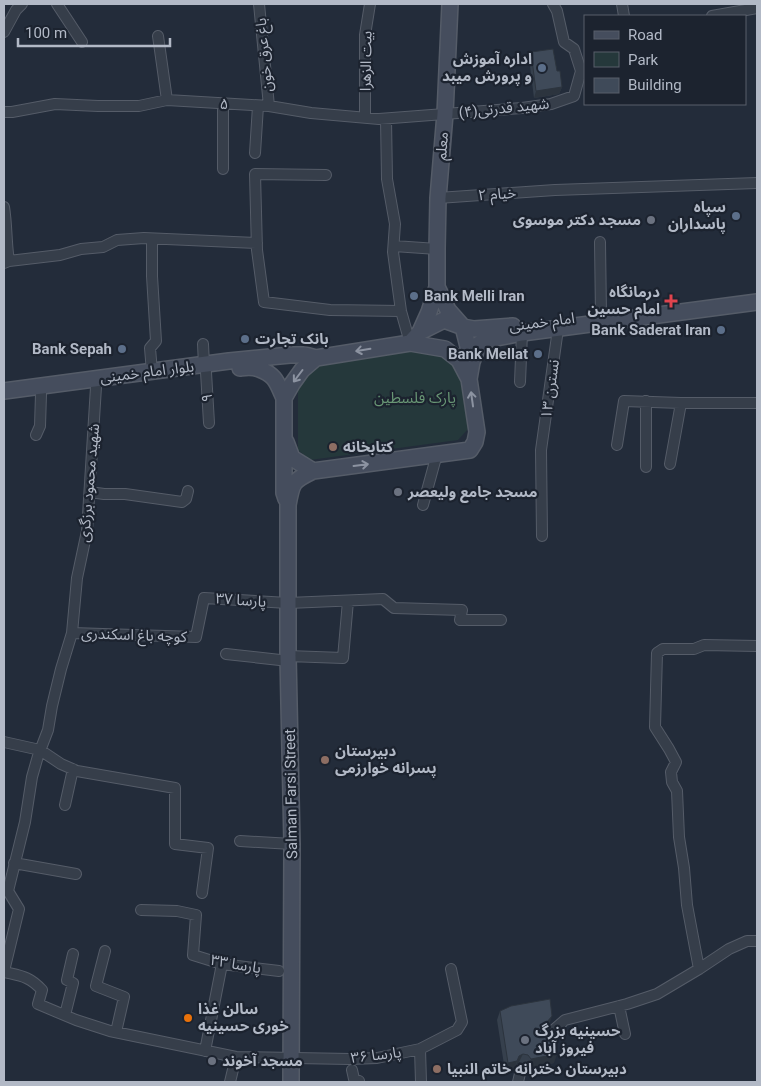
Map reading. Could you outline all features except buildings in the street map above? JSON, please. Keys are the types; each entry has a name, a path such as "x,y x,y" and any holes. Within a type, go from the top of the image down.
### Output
{"main road":[{"name":"معلم","path":"437,288 438,198 445,114 450,4"},
{"path":"288,505 294,482 312,471 470,450 475,442 477,432 469,379 472,362 468,328 448,310 437,288"},
{"path":"437,288 429,312 415,337 445,350 459,360 469,379"},
{"name":"امام خمینی","path":"415,337 444,320 468,328 513,326 757,294"},
{"name":"امام خمینی","path":"472,362 479,344 486,340 522,333 757,302"},
{"name":"بلوار امام خمینی","path":"4,400 290,355 305,355 316,358 415,337"},
{"path":"288,505 284,493 284,398 302,370 316,358"},
{"name":"بلوار امام خمینی","path":"4,390 152,372 251,366 269,373 275,379 284,398"},
{"path":"284,437 292,458 312,471"},
{"name":"Salman Farsi Street","path":"288,505 288,658 292,844 291,1082"}],"street":[{"path":"4,32 16,10 22,4"},
{"path":"57,4 82,42"},
{"name":"باغ عرق خون","path":"259,4 269,106"},
{"name":"بیت الزهرا","path":"365,118 365,35 370,4"},
{"path":"553,4 557,11 564,42 574,49 584,47"},
{"path":"718,15 757,8"},
{"path":"158,36 168,100"},
{"name":"شهید قدرتی(۴)","path":"445,114 551,104 574,96 581,71 574,49"},
{"name":"۵","path":"4,112 55,104 139,106 168,100 269,106 311,113 365,118 386,119 445,114"},
{"path":"223,104 223,169"},
{"path":"256,153 258,106"},
{"path":"386,119 388,179 396,224 393,252 400,311 415,337"},
{"path":"326,175 255,174 257,243 264,302 330,310 400,311"},
{"name":"خیام ۲","path":"438,198 555,190 757,183"},
{"path":"4,207 7,222 6,262 103,247 117,240 152,239 257,243"},
{"path":"152,239 156,341 150,348 152,372"},
{"path":"600,242 602,315"},
{"path":"394,246 437,249"},
{"name":"نسترن ۱۳","path":"542,536 541,450 558,329"},
{"path":"520,382 522,333"},
{"name":"۹","path":"203,344 209,423"},
{"name":"شهید محمود برزگری","path":"4,971 19,909 8,891 25,822 32,777 48,730 59,678 72,633 77,578 87,531 96,387"},
{"path":"36,435 40,426 41,394"},
{"path":"617,445 624,401 757,403"},
{"path":"646,402 646,467"},
{"path":"670,464 681,403"},
{"path":"423,504 437,454"},
{"path":"90,492 125,494 182,502 186,499 188,491"},
{"name":"پارسا ۳۷","path":"196,637 204,598 288,603"},
{"path":"288,603 383,599 394,608 462,610 460,620 502,620"},
{"path":"226,654 288,658 343,658 348,601"},
{"name":"کوچه باغ اسکندری","path":"72,633 196,637"},
{"path":"699,969 679,837 676,791 672,782 671,772 676,762 655,728 657,652 663,649 694,649 704,645 757,646"},
{"path":"4,742 39,753 77,771 174,788 175,844 208,848 202,894"},
{"path":"65,805 73,769"},
{"path":"240,841 292,844"},
{"path":"14,864 76,874"},
{"name":"پارسا ۳۳","path":"141,910 177,911 196,915 193,955 222,964 279,971"},
{"path":"550,1033 565,1020 657,994 729,949 746,941 757,941"},
{"path":"105,951 96,986 124,997 116,1032"},
{"path":"65,1015 73,983 67,980 73,954"},
{"path":"205,1051 222,964"},
{"name":"پارسا ۳۶","path":"4,971 28,978 36,983 42,990 38,1004 76,1020 116,1032 236,1057 350,1059 377,1058 420,1049 457,1030 462,1022 451,969"},
{"path":"619,1006 625,1034"},
{"path":"420,1049 421,1082"},
{"path":"230,1082 236,1057"},
{"path":"518,1082 521,1069"},
{"path":"352,1070 354,1078 359,1082"}],"green space":[{"name":"پارک فلسطین","path":"414,351 445,353 461,364 468,429 458,440 310,460 298,450 298,389 315,366"}],"place":[{"name":"اداره آموزش و پرورش میبد","path":"542,68"},
{"name":"سپاه پاسداران","path":"736,216"},
{"name":"مسجد دکتر موسوی","path":"651,220"},
{"name":"Bank Melli Iran","path":"414,296"},
{"name":"درمانگاه امام حسین","path":"671,301"},
{"name":"Bank Saderat Iran","path":"721,330"},
{"name":"بانک تجارت","path":"245,339"},
{"name":"Bank Sepah","path":"122,349"},
{"name":"Bank Mellat","path":"538,354"},
{"name":"کتابخانه","path":"333,447"},
{"name":"مسجد جامع ولیعصر","path":"398,492"},
{"name":"دبیرستان پسرانه خوارزمی","path":"325,760"},
{"name":"سالن غذا خوری حسینیه","path":"188,1018"},
{"name":"حسینیه بزرگ فیروز آباد","path":"525,1040"},
{"name":"مسجد آخوند","path":"212,1061"},
{"name":"دبیرستان دخترانه خاتم النبیا","path":"437,1069"}]}
